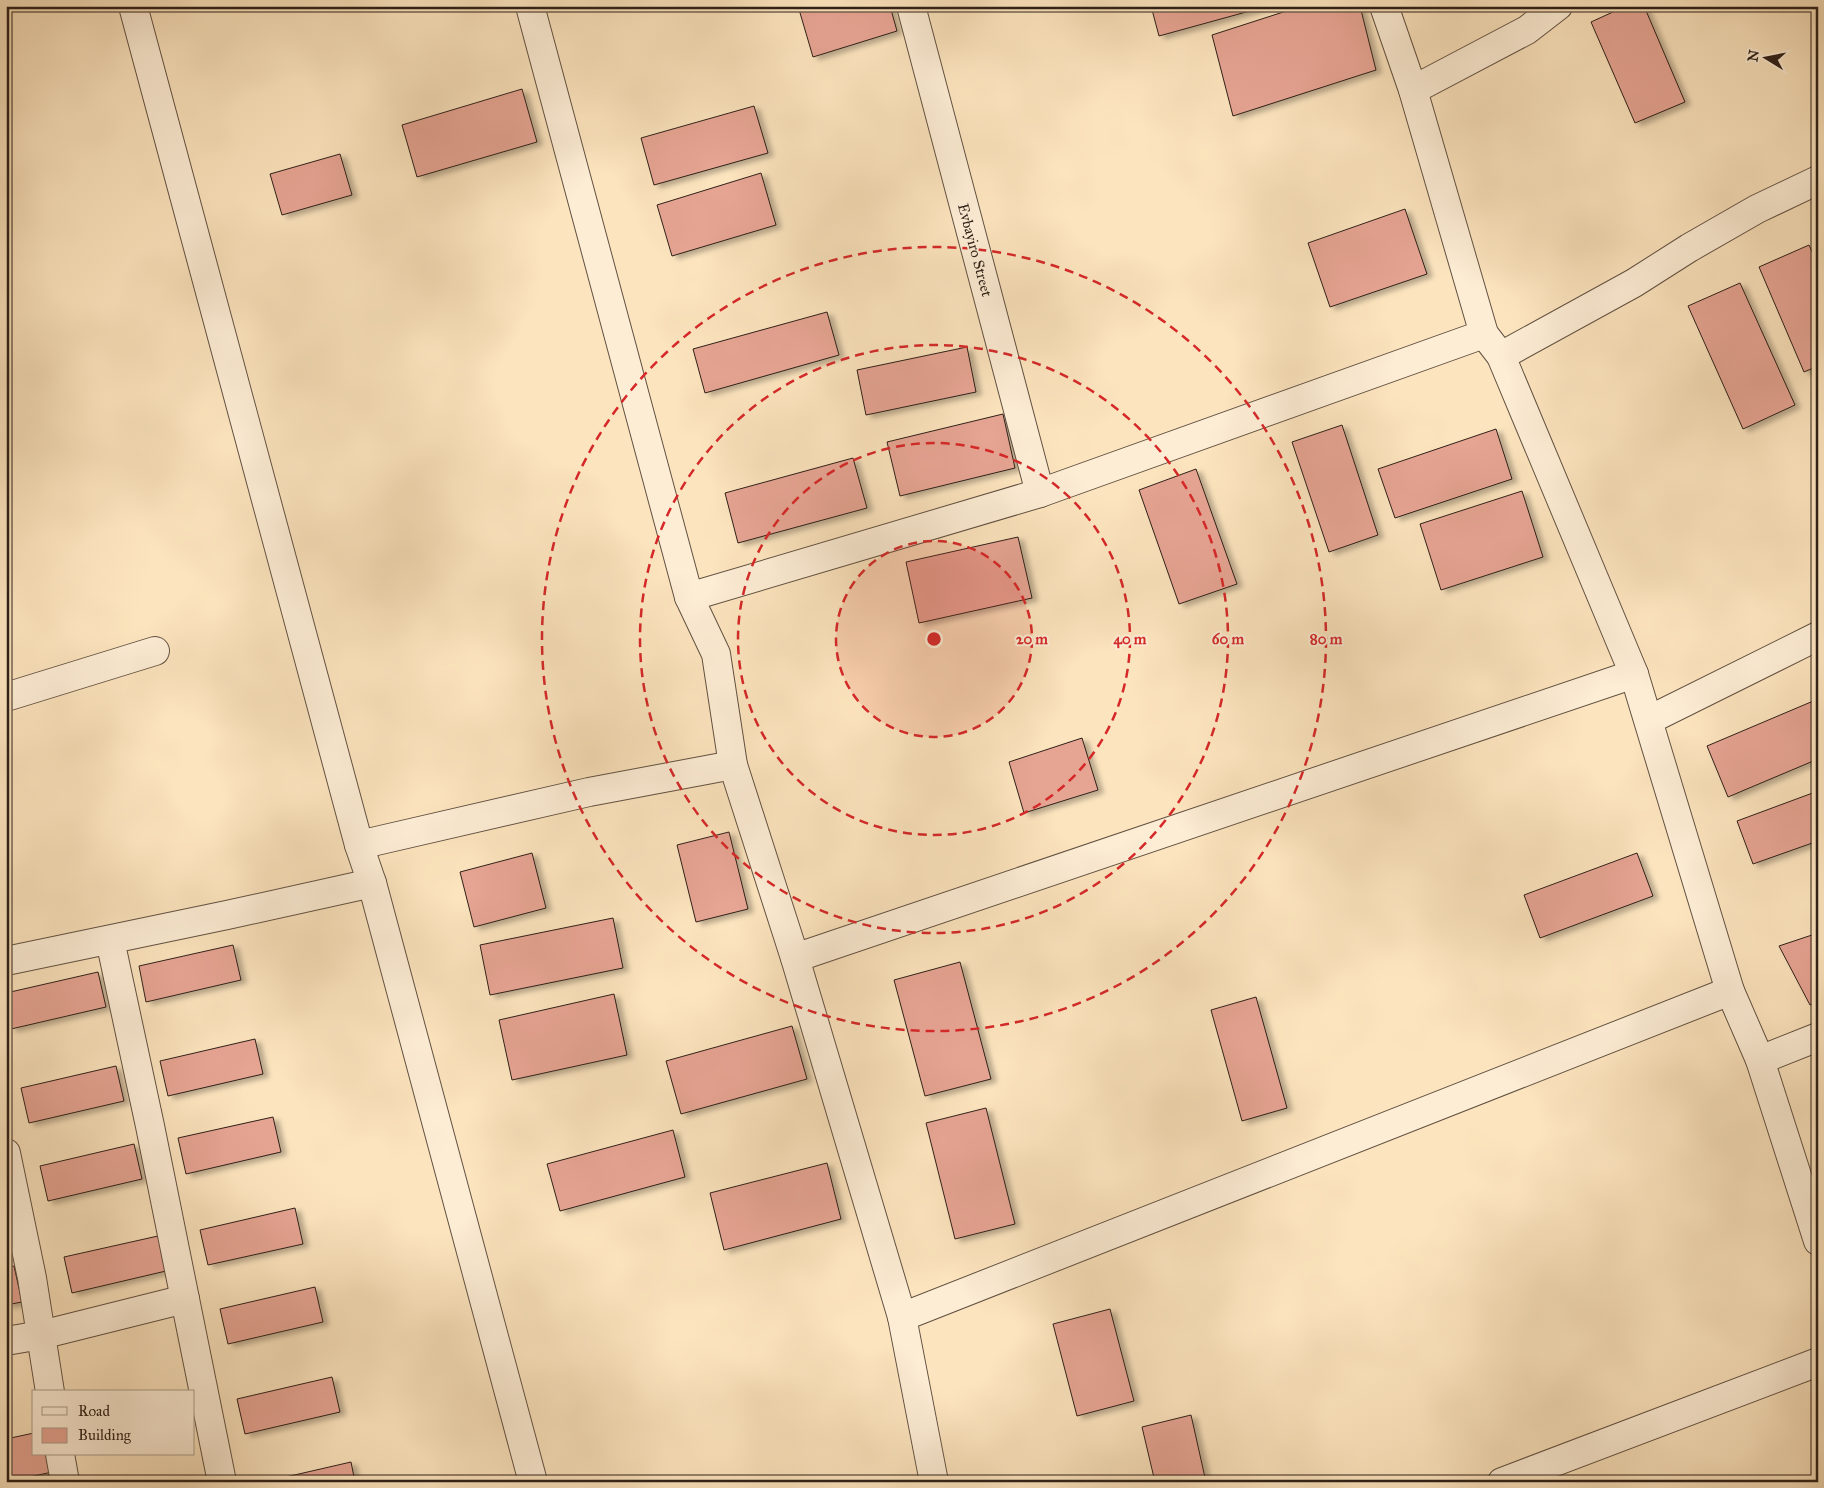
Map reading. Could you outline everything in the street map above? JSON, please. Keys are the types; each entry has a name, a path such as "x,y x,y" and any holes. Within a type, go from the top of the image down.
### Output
{"street":[{"path":"133,6 358,845 372,883 533,1482"},
{"path":"530,6 689,597 716,654 733,765 795,958 902,1317 934,1482"},
{"name":"Evbayiro Street","path":"911,6 1040,493"},
{"path":"1384,6 1413,90 1484,334 1501,356 1634,674 1730,991 1760,1060 1818,1241"},
{"path":"1413,90 1527,30 1558,6"},
{"path":"1501,356 1634,283 1689,248 1757,209 1818,180"},
{"path":"689,597 1040,493 1484,334"},
{"path":"1649,720 1818,636"},
{"path":"6,697 155,651"},
{"path":"795,958 1634,674"},
{"path":"358,845 589,792 733,765"},
{"path":"6,961 372,883"},
{"path":"110,940 150,1126 222,1482"},
{"path":"902,1317 1730,991"},
{"path":"1760,1060 1818,1037"},
{"path":"6,1153 32,1278 50,1390"},
{"path":"6,1341 41,1335 185,1299"},
{"path":"1502,1482 1818,1362"},
{"path":"60,1456 64,1482"}],"building":[{"path":"798,6 890,6 897,31 813,57"},
{"path":"1151,6 1268,6 1159,36"},
{"path":"1302,6 1360,6 1376,70 1233,116 1212,35"},
{"path":"1626,6 1644,6 1685,102 1635,123 1591,22"},
{"path":"522,89 537,142 417,177 402,125"},
{"path":"754,106 768,153 654,185 641,138"},
{"path":"340,154 352,195 282,215 270,174"},
{"path":"761,173 776,225 672,256 657,205"},
{"path":"1405,209 1427,274 1330,307 1308,243"},
{"path":"1809,245 1818,265 1818,366 1804,372 1759,267"},
{"path":"1740,283 1795,405 1743,429 1688,306"},
{"path":"827,312 839,355 705,393 693,349"},
{"path":"967,347 976,392 866,415 857,370"},
{"path":"1003,414 1015,468 900,496 887,442"},
{"path":"1342,425 1378,535 1329,552 1292,442"},
{"path":"1496,429 1512,479 1395,518 1378,469"},
{"path":"853,458 867,508 738,543 725,493"},
{"path":"1196,469 1237,584 1179,604 1139,490"},
{"path":"1522,491 1543,557 1441,590 1420,524"},
{"path":"1018,537 1032,598 919,623 906,562"},
{"path":"1818,699 1818,759 1728,797 1707,746"},
{"path":"1082,738 1098,790 1024,813 1009,762"},
{"path":"1818,791 1818,841 1753,864 1737,821"},
{"path":"729,832 748,909 696,922 677,845"},
{"path":"532,853 546,908 474,927 460,872"},
{"path":"1637,853 1653,896 1540,938 1524,895"},
{"path":"613,918 623,968 490,995 480,945"},
{"path":"1818,933 1818,1001 1810,1005 1779,946"},
{"path":"233,945 241,980 146,1002 139,966"},
{"path":"960,962 991,1079 925,1096 894,980"},
{"path":"98,972 106,1007 11,1029 6,1006 6,993"},
{"path":"614,994 627,1055 512,1080 499,1020"},
{"path":"1256,997 1287,1108 1242,1121 1211,1010"},
{"path":"792,1026 807,1079 681,1114 666,1061"},
{"path":"255,1039 263,1074 168,1096 160,1061"},
{"path":"116,1066 124,1101 29,1123 21,1088"},
{"path":"986,1108 1015,1224 955,1239 926,1123"},
{"path":"273,1117 281,1152 186,1174 178,1138"},
{"path":"673,1130 685,1177 560,1211 547,1164"},
{"path":"134,1144 142,1179 48,1201 40,1166"},
{"path":"827,1163 841,1219 724,1250 710,1193"},
{"path":"295,1208 303,1244 208,1265 200,1230"},
{"path":"158,1236 166,1271 72,1293 64,1257"},
{"path":"14,1266 22,1302 6,1305 6,1268"},
{"path":"315,1287 323,1322 228,1344 220,1309"},
{"path":"1110,1309 1134,1401 1077,1416 1053,1324"},
{"path":"332,1377 340,1412 245,1434 237,1399"},
{"path":"1191,1415 1206,1482 1155,1482 1142,1427"},
{"path":"32,1433 32,1456 53,1456 57,1471 6,1482 6,1439"},
{"path":"351,1462 355,1482 264,1482"}]}
